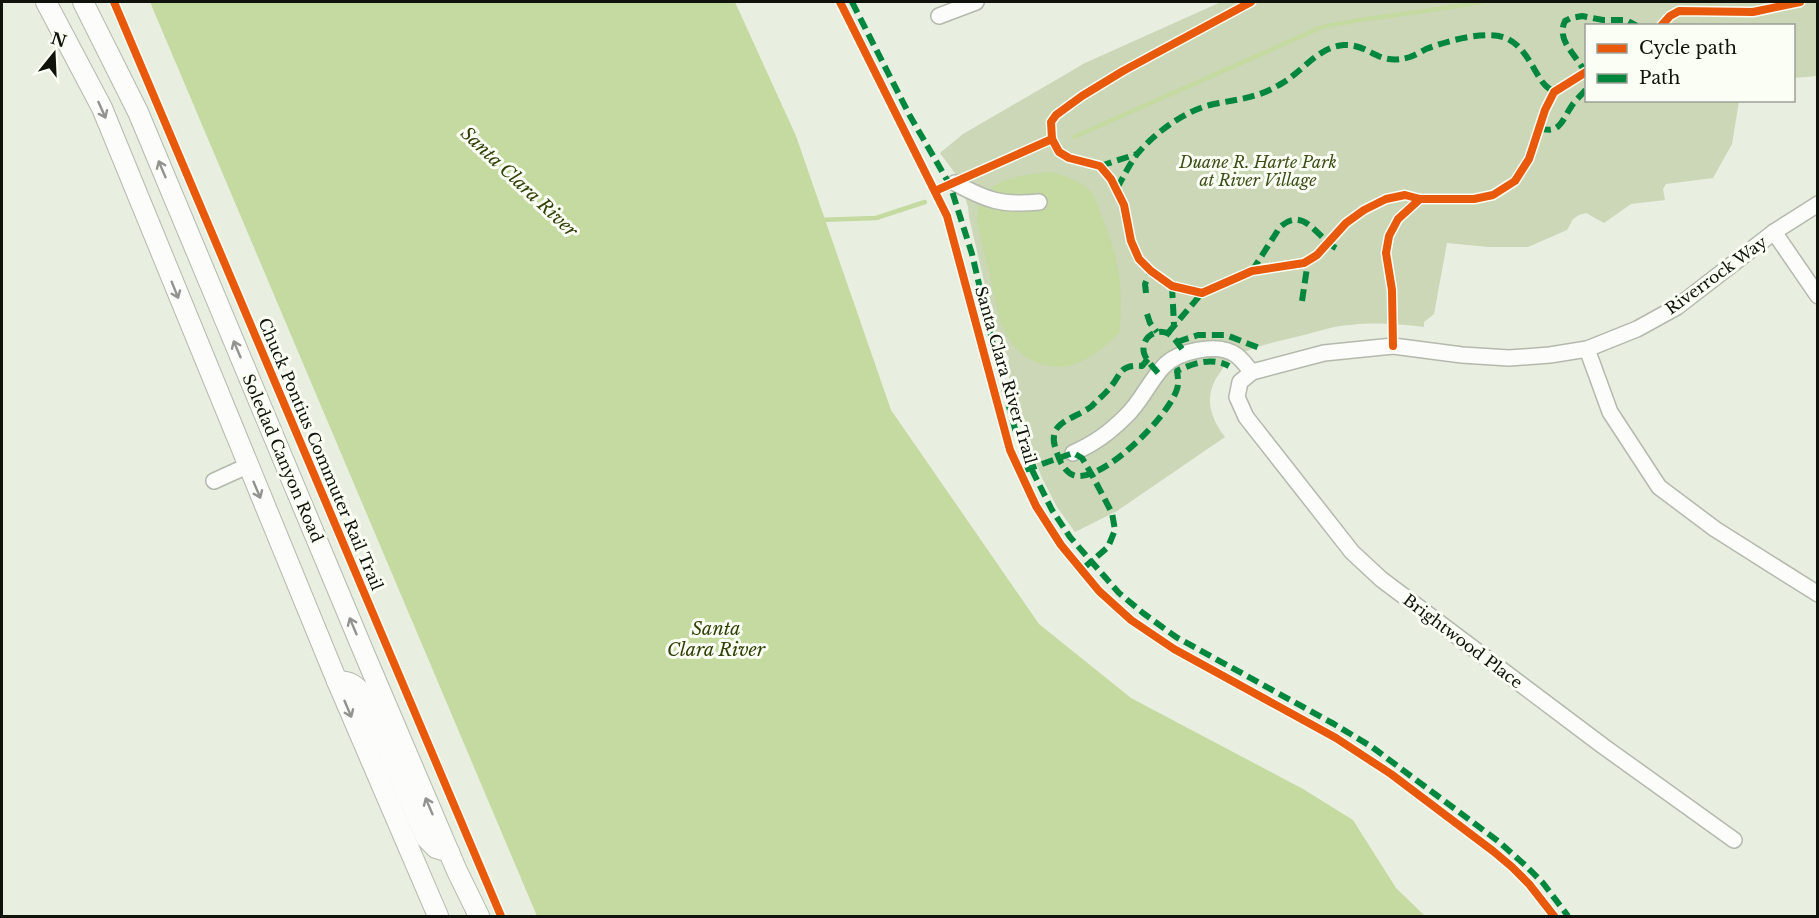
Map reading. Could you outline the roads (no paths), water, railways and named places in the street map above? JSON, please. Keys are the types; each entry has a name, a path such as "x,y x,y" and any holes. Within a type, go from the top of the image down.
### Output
{"main road":[{"path":"46,2 102,108 247,466 438,916"},
{"name":"Soledad Canyon Road","path":"83,2 138,112 360,644 449,852 479,916"},
{"path":"337,681 348,681 364,695 426,838 436,848 449,852"}],"street":[{"path":"939,16 975,2"},
{"path":"955,183 990,200 1007,204 1039,202"},
{"name":"Riverrock Way","path":"1252,372 1324,353 1393,345 1462,355 1509,358 1550,356 1587,349 1637,329 1677,307 1774,232 1818,204"},
{"path":"1774,232 1818,296"},
{"path":"1587,349 1610,412 1659,487 1715,529 1818,594"},
{"path":"1073,453 1096,443 1128,415 1164,365 1175,357 1200,350 1220,350 1236,354 1252,372"},
{"name":"Brightwood Place","path":"1252,372 1240,382 1237,397 1246,417 1352,552 1381,579 1603,746 1734,840"},
{"path":"214,481 247,466"}],"water":[{"name":"Santa Clara River","path":"150,2 735,2 796,136 891,410 1039,624 1131,698 1303,789 1353,820 1396,888 1425,916 537,916"},
{"path":"1050,172 1079,182 1095,198 1116,259 1121,301 1119,333 1089,357 1062,367 1045,365 1029,359 1007,336 1000,321 977,221 980,200 995,185 1013,178"}],"waterway":[{"path":"1074,137 1322,27 1481,2"},
{"path":"819,220 876,218 925,202"}],"park label":[{"name":"Duane R. Harte Park at River Village","path":"1258,171"}]}
